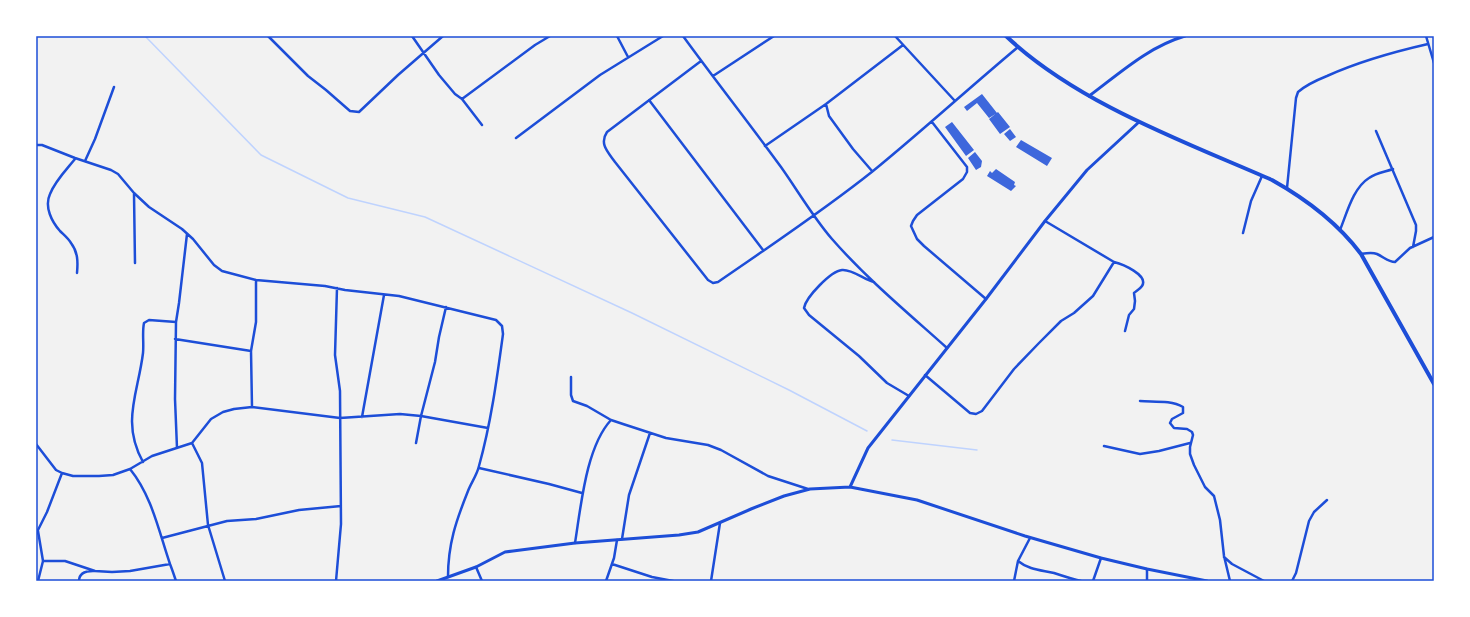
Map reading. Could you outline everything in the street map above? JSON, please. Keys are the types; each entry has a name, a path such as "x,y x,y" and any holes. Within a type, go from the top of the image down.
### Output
{"highway":[{"path":"1006,36 1018,47 1068,83 1090,96 1139,122 1262,175 1287,188 1322,212 1350,239 1361,254 1434,384"}],"street":[{"path":"268,36 308,76 350,111 356,113 359,112 444,36"},
{"path":"412,36 455,94 462,99 482,125"},
{"path":"462,99 535,45 550,36"},
{"path":"617,36 628,57"},
{"path":"516,138 600,75 663,36"},
{"path":"682,36 735,104 813,215 831,238 874,282 947,348"},
{"path":"712,76 774,36"},
{"path":"895,36 955,101"},
{"path":"1090,96 1140,57 1158,46 1185,36"},
{"path":"1426,36 1434,63"},
{"path":"1287,188 1296,98 1298,92 1315,81 1349,66 1428,44"},
{"path":"765,146 826,104 903,45"},
{"path":"701,61 605,134 603,141 604,146 615,162 710,282 718,282 872,172 1018,47"},
{"path":"85,161 95,140 114,87"},
{"path":"649,100 763,250"},
{"path":"826,104 829,116 872,172"},
{"path":"932,122 967,167 967,172 964,179 917,215 911,226 917,239 924,246 986,299"},
{"path":"850,487 868,448 986,299 1045,220 1087,170 1139,122"},
{"path":"1376,131 1416,225 1413,247"},
{"path":"36,145 42,144 118,174 134,193 149,207 188,234 214,265 222,270 256,280 399,296 496,320 502,326 503,334 497,379 488,428 479,468 470,487 453,534 446,578"},
{"path":"75,158 55,184 48,200 50,215 54,223 71,242 76,253 78,260 77,273"},
{"path":"1340,230 1354,194 1368,178 1393,169"},
{"path":"1243,233 1251,201 1262,175"},
{"path":"134,193 136,263"},
{"path":"1045,220 1114,262 1135,272 1141,277 1142,286 1134,293 1134,309 1129,315 1125,331"},
{"path":"177,448 175,339 188,234"},
{"path":"1361,254 1373,253 1390,262 1395,262 1413,247 1434,237"},
{"path":"925,375 970,414 976,414 982,411 1014,369 1039,343 1061,321 1074,313 1093,296 1114,262"},
{"path":"874,282 862,278 850,271 842,270 827,278 806,302 804,308 809,316 859,356 887,383 909,396"},
{"path":"252,407 251,351 256,322 256,280"},
{"path":"336,581 341,524 340,391 335,355 337,288"},
{"path":"362,417 384,295"},
{"path":"416,443 420,416 435,362 446,307"},
{"path":"143,462 135,446 131,420 133,401 143,353 144,322 150,320 176,322"},
{"path":"175,339 251,351"},
{"path":"571,377 571,395 574,401 587,406 611,420 666,438 708,445 734,456 768,476 810,489"},
{"path":"1140,401 1168,402 1182,406 1184,410 1183,413 1172,419 1170,423 1174,428 1190,430 1193,435 1190,443 1190,450 1194,466 1205,487 1214,496 1220,520 1224,556 1230,581"},
{"path":"36,444 56,470 73,476 99,476 130,469 152,456 192,443 211,419 223,412 234,409 252,407 340,418 388,414 420,416 488,428"},
{"path":"575,543 582,494 590,465 600,436 604,428 611,420"},
{"path":"622,539 629,495 650,433"},
{"path":"192,443 202,463 208,525 225,581"},
{"path":"1104,446 1140,454 1190,443"},
{"path":"479,468 549,484 582,494"},
{"path":"130,469 143,488 176,581"},
{"path":"36,534 47,512 62,473"},
{"path":"437,581 476,567 506,552 575,543 698,532 750,508 784,496 810,489 850,487 917,500 1030,538 1147,569 1206,581"},
{"path":"1292,581 1296,573 1309,521 1314,512 1327,500"},
{"path":"162,538 227,521 256,518 299,510 341,506"},
{"path":"711,581 720,523"},
{"path":"38,531 43,561 38,581"},
{"path":"1014,581 1018,561 1030,538"},
{"path":"606,581 612,564 617,540"},
{"path":"1224,556 1232,564 1264,581"},
{"path":"1093,581 1102,558"},
{"path":"43,561 65,561 95,570 112,572 130,571 170,564"},
{"path":"1018,561 1025,566 1081,581"},
{"path":"612,564 652,577 673,581"},
{"path":"476,567 482,581"},
{"path":"1147,569 1147,581"},
{"path":"79,581 80,576 84,573 95,570"}],"building":[{"path":"982,94 997,113 989,118 977,103 967,111 964,107"},
{"path":"998,112 1010,127 1000,134 989,119"},
{"path":"952,122 974,150 966,156 945,127"},
{"path":"1010,129 1016,137 1010,141 1004,134"},
{"path":"1021,140 1052,158 1047,166 1016,147"},
{"path":"975,152 982,161 981,167 976,170 968,158"},
{"path":"996,169 1015,182 1014,185 1016,186 1011,191 987,176 990,171 992,173"}],"waterway":[{"path":"145,36 261,155 348,198 425,217 632,313 789,390 867,431"},
{"path":"892,440 977,450"}]}
